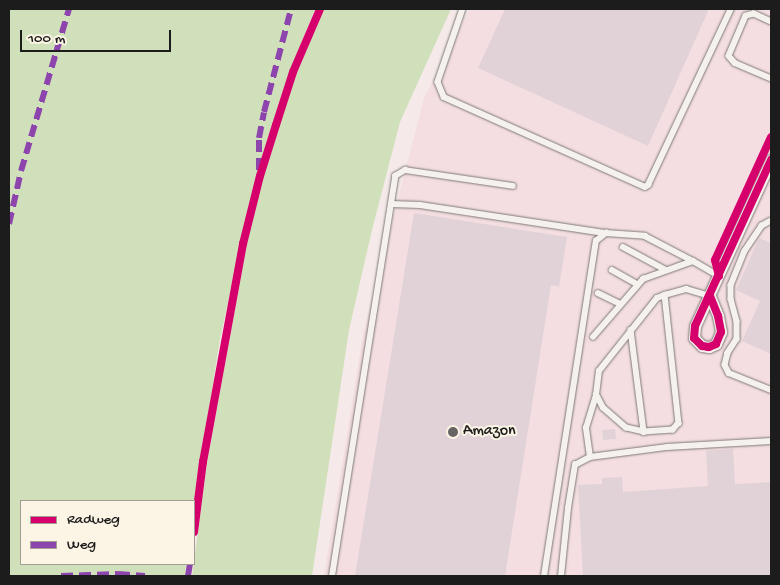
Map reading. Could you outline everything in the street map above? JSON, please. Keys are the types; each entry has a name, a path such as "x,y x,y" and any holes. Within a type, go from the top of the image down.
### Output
{"street":[{"path":"710,296 718,316 721,332 716,344 710,347 702,346 694,338 695,326 771,160"}],"lane":[{"path":"463,9 438,82 444,97 645,187 648,185 731,9"},
{"path":"771,22 754,14 746,16 729,56 735,63 771,78"},
{"path":"332,576 395,176 405,170 513,186"},
{"path":"391,204 420,205 606,233 645,236 719,276"},
{"path":"771,222 762,226 751,243 731,285 737,339 728,352 725,364 729,373 771,390"},
{"path":"544,576 596,240 606,233"},
{"path":"623,247 664,270"},
{"path":"593,337 637,284 664,270 693,261"},
{"path":"612,270 637,284"},
{"path":"590,456 586,428 596,395 598,371 658,298 686,289 710,296"},
{"path":"598,293 621,304"},
{"path":"596,395 603,408 626,428 644,432 673,430 679,423 665,296"},
{"path":"632,330 644,432"},
{"path":"561,576 563,546 575,465 590,456 667,447 771,441"}],"shaded area":[{"path":"470,9 771,9 771,576 324,576 363,335 424,98"}],"green space":[{"path":"9,9 315,9 290,71 256,177 220,339 195,500 20,500 20,565 186,565 185,576 9,576"},
{"path":"324,9 451,9 400,122 372,230 349,330 312,576 192,576 195,565 207,463 247,244 263,177 296,74"}],"building":[{"path":"505,9 709,9 648,146 478,68"},
{"name":"Amazon","path":"414,213 567,237 559,287 551,285 505,576 355,576"},
{"path":"759,238 771,243 771,354 742,341 760,301 736,290"},
{"path":"615,429 616,439 603,440 602,430"},
{"path":"733,449 735,484 771,482 771,576 583,576 578,485 602,484 602,478 622,477 623,492 708,486 706,451"}],"marked path":[{"path":"9,224 21,171 69,9"},
{"path":"259,170 259,138 264,112 291,9"},
{"path":"188,576 190,565"},
{"path":"61,576 118,574 145,576"}],"cycle path":[{"path":"195,524 203,462 243,244 260,176 293,72 320,9"},
{"path":"719,276 715,260 771,137"},
{"path":"710,296 718,316 721,332 716,344 709,347 702,346 694,338 695,326 771,160"}],"place":[{"name":"Amazon","path":"453,432"}]}
